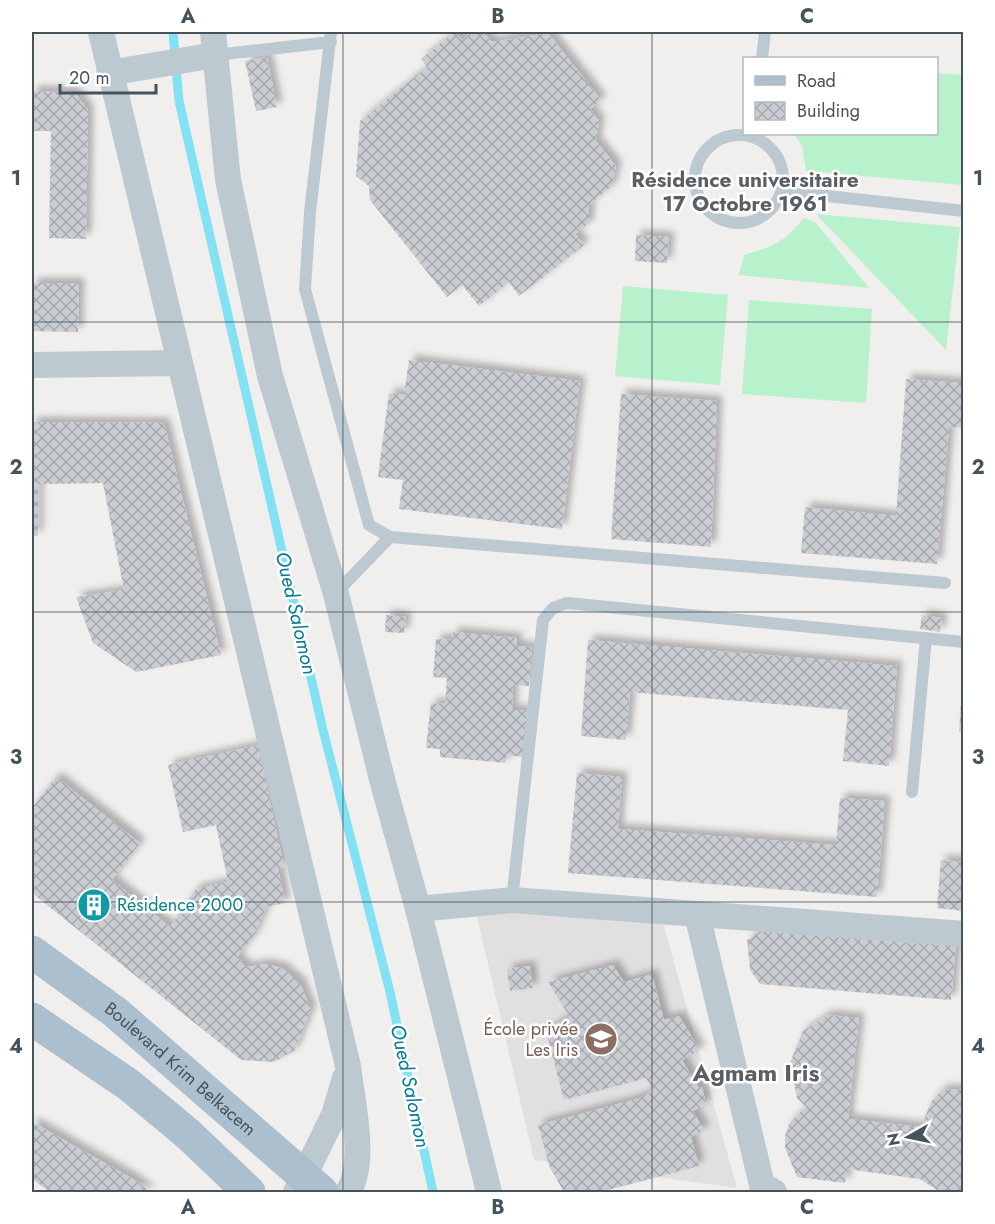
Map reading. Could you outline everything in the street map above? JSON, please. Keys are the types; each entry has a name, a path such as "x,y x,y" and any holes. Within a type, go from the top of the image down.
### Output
{"main road":[{"name":"Boulevard Krim Belkacem","path":"32,952 115,1012 307,1187"},
{"path":"32,1019 129,1085 188,1134 249,1192"}],"street":[{"path":"100,32 348,1066 358,1152 357,1169 348,1192"},
{"path":"109,73 134,70 210,48 228,180 268,364 336,594 489,1192"},
{"path":"32,365 179,363"},
{"path":"418,909 512,900 963,934"},
{"path":"696,914 762,1185 774,1192"},
{"path":"307,1187 334,1115 348,1066"}],"lane":[{"path":"762,57 765,32"},
{"path":"210,48 331,37 310,212 305,289 369,525 390,537 945,583"},
{"path":"743,134 723,137 711,145 701,156 696,170 695,185 700,199 709,211 722,220 736,223 751,222 765,215 775,205 782,191 783,178 778,158 765,142 753,135"},
{"path":"782,191 963,210"},
{"path":"336,594 390,537"},
{"path":"512,900 543,621 553,608 567,603 963,642"},
{"path":"912,792 926,638"}],"shaded area":[{"name":"École privée Les Iris","path":"475,908 662,919 737,1188 534,1160"}],"green space":[{"path":"938,73 963,75 963,185 806,171 802,145 794,135 938,135"},
{"path":"816,214 960,227 946,350"},
{"path":"804,218 816,223 869,288 739,275 744,255 784,238"},
{"path":"623,286 728,295 720,385 615,376"},
{"path":"749,300 872,309 866,403 742,394"}],"building":[{"path":"455,32 462,40 472,32 483,32 492,42 548,33 601,100 590,109 599,121 596,141 616,166 612,186 589,205 589,223 575,234 584,245 519,296 509,282 479,306 462,285 447,297 370,200 369,186 356,176 360,121 427,67 421,59"},
{"path":"267,57 277,107 256,111 245,61"},
{"path":"32,91 74,92 88,110 86,239 49,238 51,131 32,131"},
{"path":"636,235 669,237 667,263 635,261"},
{"path":"32,283 79,283 78,332 32,331"},
{"path":"409,360 580,381 562,529 399,509 403,480 378,477 389,393 404,395"},
{"path":"906,379 964,383 964,428 949,427 937,564 801,553 805,507 896,516"},
{"path":"621,394 717,401 711,547 611,539"},
{"path":"32,422 164,423 221,655 136,672 93,643 76,597 124,590 103,483 38,484 38,536 32,536"},
{"path":"386,615 406,617 404,633 385,632"},
{"path":"922,615 942,618 940,632 920,629"},
{"path":"453,632 517,638 516,646 532,647 529,686 513,685 512,710 527,711 523,757 506,755 506,763 440,757 440,749 426,748 431,703 445,704 447,678 433,677 436,639 452,640"},
{"path":"588,640 897,666 889,766 843,761 848,710 630,692 626,740 581,736"},
{"path":"962,687 964,687 964,731 959,731"},
{"name":"Résidence 2000","path":"258,745 284,867 278,868 285,903 266,907 255,934 237,957 246,967 266,964 282,968 300,983 311,1010 294,1051 274,1062 241,1060 32,893 32,808 56,777 140,843 112,880 170,927 196,889 228,882 216,825 183,832 168,765"},
{"path":"577,773 622,777 618,829 836,845 840,798 885,801 877,897 568,873"},
{"path":"941,860 964,862 964,911 937,908"},
{"path":"765,928 956,944 951,1000 760,984 750,970 747,940"},
{"path":"613,965 624,982 652,974 664,1020 679,1016 700,1050 682,1060 699,1088 702,1087 706,1104 693,1111 704,1130 691,1137 699,1166 600,1192 564,1192 550,1168 538,1125 640,1098 653,1090 646,1078 564,1100 546,1031 569,1016 548,982"},
{"path":"530,966 533,988 510,991 507,969"},
{"path":"828,1015 859,1018 848,1119 921,1127 931,1102 942,1090 964,1089 964,1192 940,1192 920,1179 847,1169 845,1183 797,1177 785,1148 785,1136 790,1122 806,1107 797,1098 790,1063 803,1031"},
{"path":"32,1122 133,1179 151,1192 50,1192 32,1179"}],"waterway":[{"name":"Oued Salomon","path":"173,32 179,101 323,730 390,992 433,1192"}],"place":[{"name":"Résidence 2000","path":"94,905"},
{"name":"École privée Les Iris","path":"601,1039"}],"district":[{"name":"Résidence universitaire 17 Octobre 1961","path":"745,192"},
{"name":"Agmam Iris","path":"756,1072"}]}
